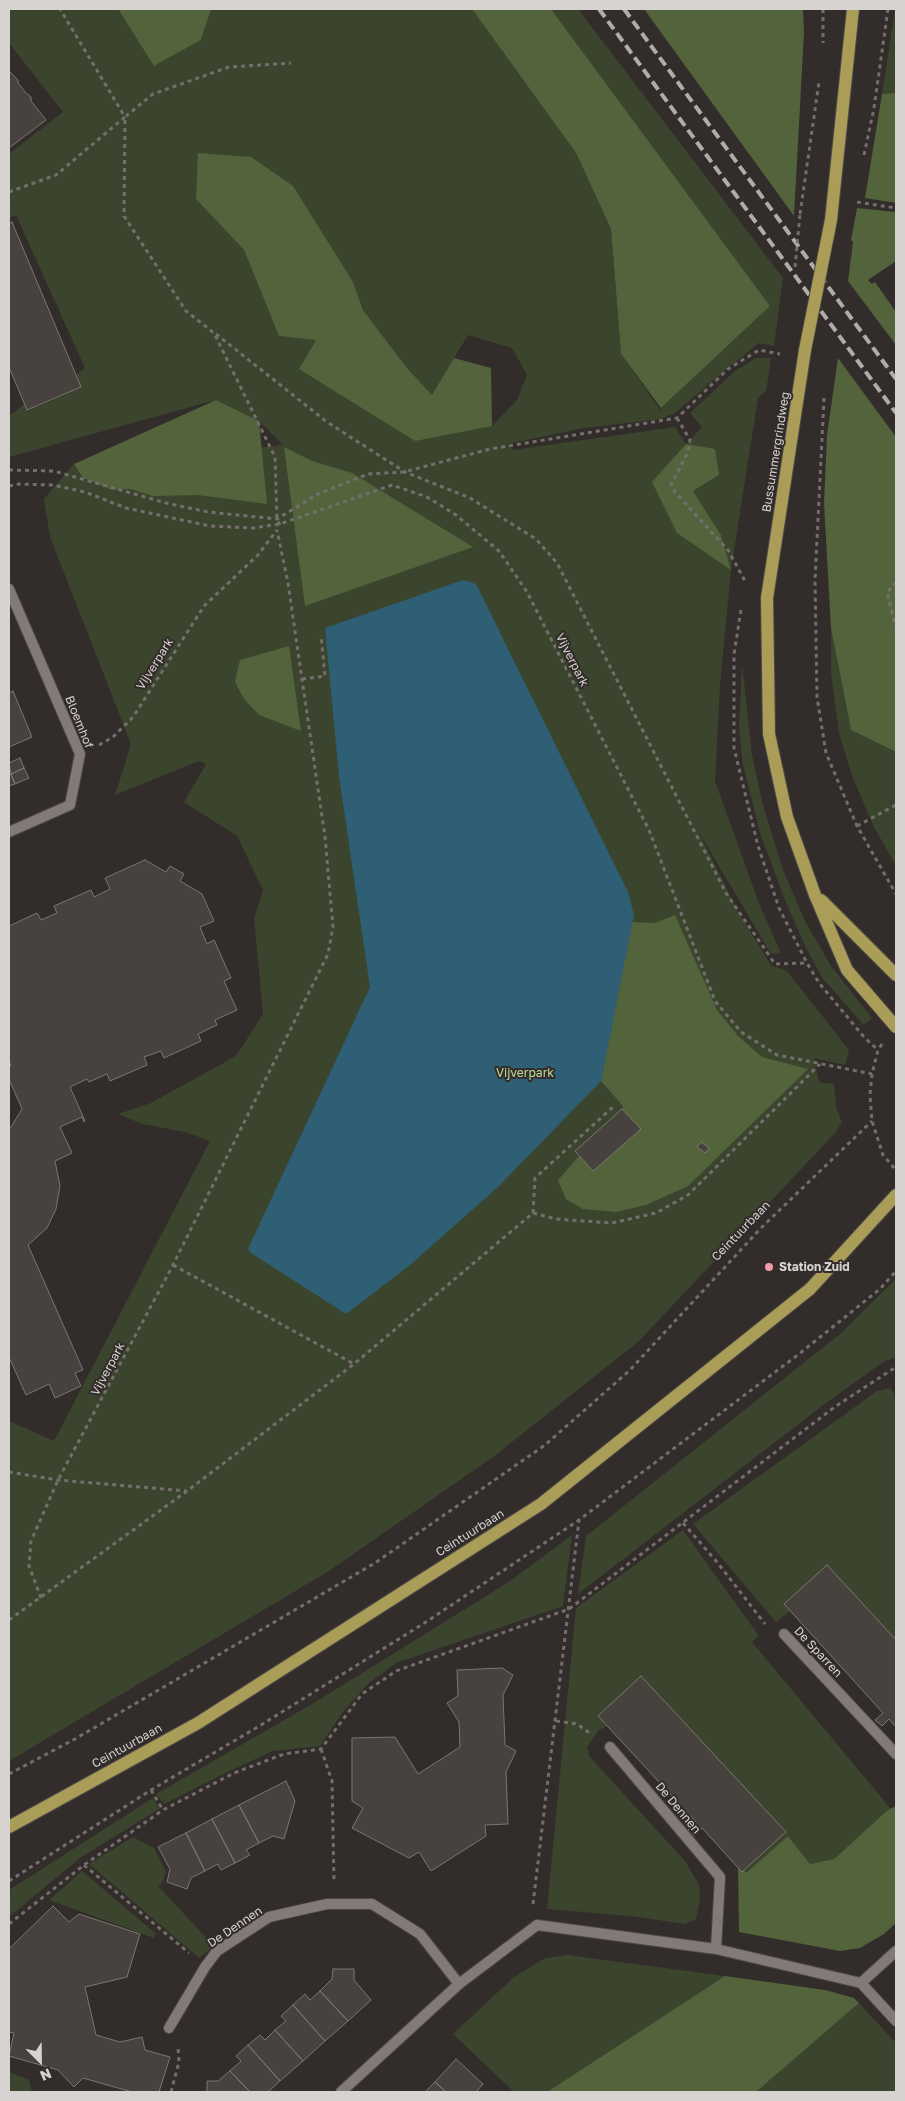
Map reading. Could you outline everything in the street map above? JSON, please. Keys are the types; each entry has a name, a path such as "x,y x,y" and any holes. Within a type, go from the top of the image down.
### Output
{"main road":[{"name":"Bussummergrindweg","path":"853,9 831,220 805,350 767,598 769,734 787,817 815,895 847,970 896,1027"},
{"name":"Bussummergrindweg","path":"815,895 896,976"},
{"name":"Ceintuurbaan","path":"9,1827 198,1723 541,1504 810,1289 896,1195"}],"street":[{"name":"Bloemhof","path":"9,589 80,754 70,805 9,832"},
{"name":"De Sparren","path":"784,1634 896,1754"},
{"name":"De Dennen","path":"610,1747 720,1877 716,1949"},
{"name":"De Dennen","path":"169,2028 205,1967 217,1951 269,1917 335,1904 372,1904 420,1934 459,1984"},
{"path":"341,2092 459,1984 537,1925 716,1949 861,1983 896,2021"},
{"path":"861,1983 896,1951"}],"path":[{"path":"60,9 125,117 124,216 186,311 327,422 405,472 470,498 536,539 557,563 726,893 774,964 806,963"},
{"path":"823,9 823,52"},
{"path":"862,164 874,108 888,9"},
{"path":"9,192 56,174 153,94 229,67 291,63"},
{"path":"800,214 819,80"},
{"path":"853,210 854,202"},
{"path":"859,202 896,208"},
{"path":"214,333 275,457 277,519 280,524"},
{"path":"9,470 54,471 166,504 208,512 277,519 318,494 368,474 405,472 490,449 676,418 728,369 759,350 784,355"},
{"path":"824,391 815,580 817,697 826,753 857,826 896,894"},
{"path":"676,418 690,440 688,452 672,485 681,499 728,550 746,583"},
{"name":"Vijverpark","path":"9,486 19,484 53,485 85,492 126,508 210,526 253,528 280,524 392,484 427,497 456,514 499,551 527,592 649,830 715,1001 741,1032 777,1055 872,1074"},
{"name":"Vijverpark","path":"80,754 113,737 133,717 204,606 258,555 280,524"},
{"name":"Vijverpark","path":"41,1598 29,1566 31,1541 58,1480 173,1265 328,954 333,928 326,846 288,583 277,530"},
{"path":"896,582 887,593 896,628"},
{"path":"302,679 325,676 321,635"},
{"path":"857,826 896,805"},
{"path":"878,1050 872,1074 870,1096 872,1121 883,1155 896,1170"},
{"path":"533,1213 556,1219 612,1223 656,1213 688,1194 820,1064"},
{"path":"9,1620 188,1491 354,1364 533,1213 535,1178 614,1106"},
{"name":"Ceintuurbaan","path":"9,1774 75,1739 375,1563 545,1444 629,1371 761,1228 872,1121"},
{"path":"173,1265 354,1364"},
{"path":"9,1881 151,1790 261,1725 426,1622 580,1520 806,1348 880,1289 896,1271"},
{"path":"9,1924 84,1865 163,1810 234,1773 276,1757 284,1754 321,1750 362,1694 396,1671 569,1609 836,1406 896,1368"},
{"path":"9,1472 58,1480 188,1491"},
{"path":"537,1925 532,1908 580,1520"},
{"name":"De Sparren","path":"683,1523 717,1562 764,1623 784,1634"},
{"path":"556,1721 577,1724 610,1747"},
{"path":"321,1750 332,1781 335,1904"},
{"path":"151,1790 163,1810"},
{"name":"De Dennen","path":"84,1865 205,1967"},
{"path":"169,2028 178,2046 179,2062 171,2092"}],"green space":[{"name":"Vijverpark","path":"9,9 118,9 154,66 201,40 211,9 472,9 576,153 611,229 621,354 661,411 661,408 770,306 551,9 578,9 783,278 774,346 759,343 675,413 661,419 584,428 507,444 513,450 675,427 686,444 702,427 690,413 735,371 756,358 771,358 766,391 758,398 731,570 720,685 715,781 760,906 781,953 771,954 697,829 741,917 771,965 787,971 849,1050 845,1065 814,1058 819,1082 834,1084 836,1107 842,1122 836,1132 638,1342 493,1457 329,1571 9,1761 9,1421 54,1441 210,1141 185,1132 142,1124 118,1114 151,1103 236,1056 263,1014 254,918 263,890 237,836 184,802 206,764 199,761 115,795 131,744 50,537 44,499 74,464 83,478 112,490 130,489 144,493 134,460 283,445 259,421 216,400 9,457 9,415 26,402 30,410 80,388 75,376 85,368 16,215 9,218 9,154 63,112 9,43","holes":["196,199 353,282 363,310 407,368 432,395 468,335 512,348 527,375 517,400 492,426 300,369 316,340 279,336 244,250","719,475 693,491 721,535 730,569 652,482"]},
{"path":"118,9 211,9 201,40 154,66"},
{"path":"472,9 551,9 770,306 661,408 621,354 611,229 576,153"},
{"path":"644,9 803,9 804,33 794,216"},
{"path":"895,9 896,93 882,94"},
{"path":"896,93 896,203 865,198 882,94"},
{"path":"198,153 251,157 293,186 353,282 363,310 407,368 432,395 454,358 491,368 492,426 415,441 299,369 316,340 279,336 244,250 196,199"},
{"path":"857,208 896,212 896,261 868,280 872,284 875,282 896,312 896,345 848,281 853,242 851,240"},
{"path":"838,358 896,437 896,752 851,730 831,628 824,503 827,435"},
{"path":"216,400 259,421 267,504 198,495 153,496 130,489 112,490 83,478 74,464"},
{"path":"686,444 715,449 719,475 693,491 721,535 731,570 677,533 652,482"},
{"path":"284,447 312,461 352,473 473,547 305,606"},
{"path":"831,628 851,730 896,752 896,866 874,827 853,778 839,734 831,673"},
{"path":"289,646 301,731 259,715 244,699 235,682 240,660"},
{"path":"742,663 752,755 763,805 783,870 805,921 831,966 872,1018 864,1025 823,979 806,948 785,900 760,833 743,765 739,728"},
{"path":"675,915 717,1010 738,1036 762,1057 808,1069 688,1186 646,1205 616,1212 583,1209 566,1199 558,1180 581,1154 622,1119 623,1106 601,1081 632,922 655,923"},
{"path":"896,1279 896,1357 883,1362 826,1403 578,1594 586,1536 840,1334"},
{"path":"890,1388 894,1393 896,1410 896,1726 790,1611 776,1622 693,1524 877,1391"},
{"path":"683,1530 759,1636 752,1642 891,1809 834,1859 810,1864 788,1836 746,1874 612,1724 599,1730 587,1747 590,1757 685,1861 699,1885 700,1900 696,1919 685,1924 630,1916 547,1909 576,1608"},
{"path":"572,1535 563,1606 396,1663 368,1684 342,1713 320,1746 273,1751 164,1804 156,1794 312,1704 480,1600 510,1581"},
{"path":"153,1798 159,1809 80,1858 9,1917 9,1890"},
{"path":"896,1806 896,1923 884,1934 860,1948 840,1951 739,1932 738,1864 746,1873 788,1836 810,1864 834,1859 888,1810"},
{"path":"133,1837 154,1848 166,1872 162,1883 158,1886 214,1946 199,1958 89,1864"},
{"path":"82,1871 155,1933 154,1938 49,1900"},
{"path":"568,1955 725,1976 547,2092 514,2092 453,2034 513,1978 545,1958"},
{"path":"725,1976 825,1990 854,1998 859,2003 756,2092 547,2092"},
{"path":"859,2003 896,2043 896,2092 756,2092"},
{"path":"9,2072 29,2080 32,2092 9,2092"}],"water":[{"path":"463,580 476,584 628,892 634,915 601,1081 499,1186 410,1265 346,1314 251,1253 248,1249 370,987 339,776 325,628"}],"building":[{"path":"9,71 31,97 31,101 46,120 9,148"},
{"path":"12,222 81,387 27,410 9,367 9,224"},
{"path":"13,691 32,737 9,747 9,693"},
{"path":"20,758 24,768 11,774 9,763"},
{"path":"24,768 29,778 15,784 11,774"},
{"path":"11,774 15,784 9,786 9,775"},
{"path":"145,860 166,872 170,866 184,874 180,881 202,894 214,921 200,927 207,944 214,940 231,978 224,981 237,1010 215,1020 217,1025 198,1034 201,1041 164,1058 161,1051 144,1057 147,1065 110,1081 107,1074 89,1082 87,1079 70,1087 85,1121 82,1117 60,1127 72,1153 55,1161 60,1186 56,1209 47,1228 28,1245 83,1370 75,1373 81,1386 55,1398 49,1384 26,1395 9,1357 9,1127 11,1127 22,1109 9,1079 9,1067 11,1066 9,1060 9,926 37,913 41,920 57,913 54,906 91,890 94,897 110,889 105,878"},
{"path":"622,1109 641,1129 593,1171 575,1151"},
{"path":"701,1142 709,1148 705,1153 697,1147"},
{"path":"827,1565 896,1640 896,1727 889,1719 882,1726 875,1720 883,1713 784,1604"},
{"path":"502,1668 513,1675 503,1695 505,1745 516,1751 506,1772 508,1824 485,1825 486,1836 431,1871 419,1852 409,1858 352,1828 363,1808 352,1801 352,1738 395,1737 418,1774 460,1747 459,1722 447,1703 458,1696 457,1670"},
{"path":"641,1676 786,1832 742,1872 702,1828 693,1837 687,1831 696,1822 598,1716"},
{"path":"286,1781 295,1801 284,1839 273,1836 259,1843 239,1805"},
{"path":"239,1805 259,1843 246,1850 250,1855 235,1863 212,1819"},
{"path":"212,1819 235,1863 221,1870 218,1864 205,1871 186,1833"},
{"path":"186,1833 205,1871 191,1878 187,1889 167,1882 170,1869 158,1847"},
{"path":"53,1906 69,1922 79,1914 140,1934 127,1977 85,1987 96,2035 120,2042 142,2037 145,2050 170,2057 159,2092 132,2092 83,2078 74,2087 58,2070 9,2056 14,2033 9,2032 9,1949"},
{"path":"333,1969 354,1969 354,1980 371,2000 348,2021 320,1991 332,1979"},
{"path":"320,1991 348,2021 325,2041 293,2005 305,1994 310,2000"},
{"path":"293,2005 325,2041 303,2061 275,2030 286,2021 281,2016"},
{"path":"275,2030 303,2061 280,2081 248,2045 260,2035 265,2040"},
{"path":"248,2045 280,2081 268,2092 250,2092 230,2071 241,2061 236,2056"},
{"path":"456,2059 483,2084 476,2092 446,2092 435,2082"},
{"path":"230,2071 250,2092 207,2092 207,2081 218,2081"},
{"path":"435,2082 446,2092 425,2092"}],"railway":[{"path":"599,9 896,413"},
{"path":"624,9 896,379"}],"place":[{"name":"Station Zuid","path":"769,1267"}]}
